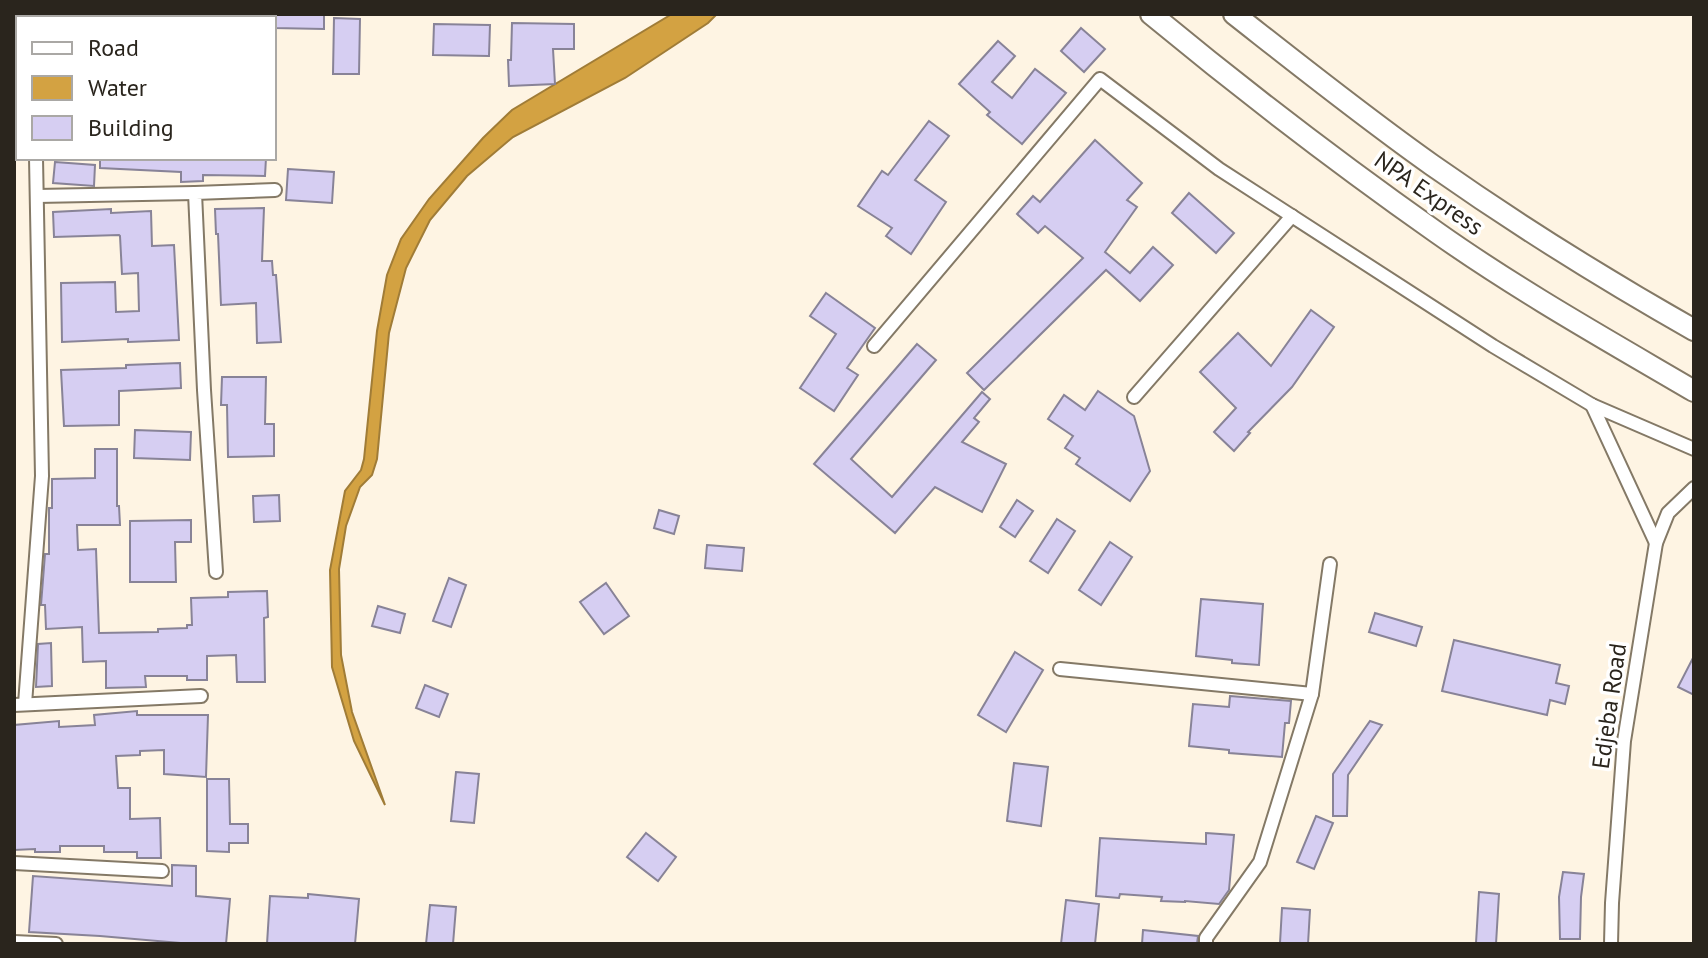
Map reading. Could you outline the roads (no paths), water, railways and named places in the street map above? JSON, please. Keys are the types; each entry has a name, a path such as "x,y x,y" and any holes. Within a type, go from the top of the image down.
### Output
{"main road":[{"name":"NPA Express","path":"1151,14 1236,85 1437,233 1694,391"},
{"name":"NPA Express","path":"1234,14 1432,165 1538,236 1694,330"}],"street":[{"path":"874,346 1100,79 1219,169 1493,346 1592,405 1694,449"},
{"path":"36,160 42,476 19,704 201,696"},
{"path":"37,196 275,190"},
{"path":"195,193 216,572"},
{"path":"1134,397 1292,216"},
{"path":"1592,405 1656,543"},
{"name":"Edjeba Road","path":"1611,944 1624,741 1656,543 1668,513 1694,488"},
{"path":"1206,944 1206,938 1260,862 1312,694 1330,564"},
{"path":"1060,669 1312,694"},
{"path":"14,863 162,871"},
{"path":"14,942 56,944"}],"water":[{"path":"672,14 717,14 625,78 513,137 467,176 430,220 406,268 389,333 377,459 372,475 360,487 346,526 339,569 341,655 352,712 385,805 354,741 332,667 330,570 345,491 361,470 364,459 377,331 387,275 401,239 429,199 512,110"}]}
